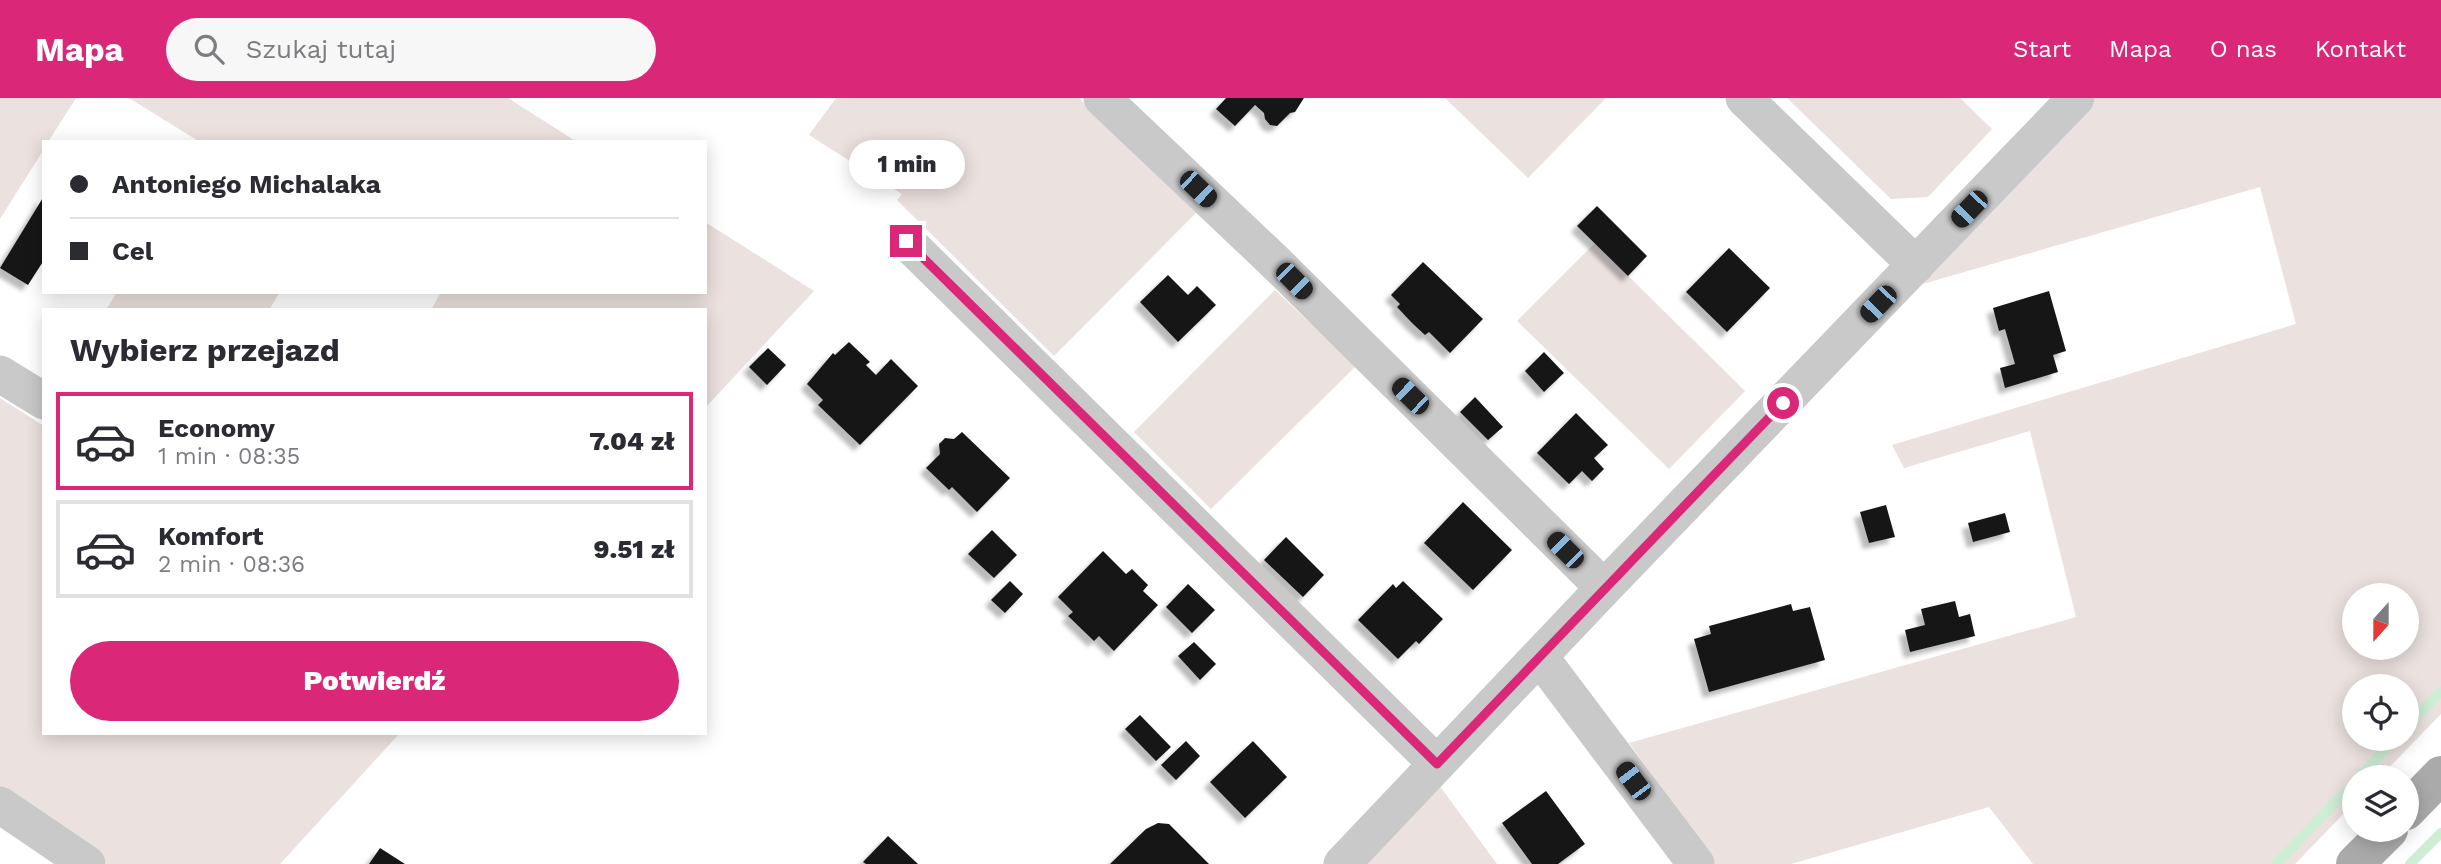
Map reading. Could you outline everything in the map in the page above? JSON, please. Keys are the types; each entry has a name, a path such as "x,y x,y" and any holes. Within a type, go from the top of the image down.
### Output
{"main road":[{"path":"2419,798 2441,775"},
{"path":"2355,864 2377,842"}],"street":[{"path":"1102,98 1275,262 1604,588"},
{"path":"1744,98 1916,265"},
{"path":"1342,864 2076,98"},
{"path":"906,241 1437,764"},
{"path":"0,374 42,400"},
{"path":"1540,657 1696,864"},
{"path":"0,805 87,864"}],"shaded area":[{"path":"0,98 76,98 49,140 42,140 42,152 0,219"},
{"path":"129,98 508,98 574,140 197,140"},
{"path":"836,98 1079,98 1197,212 1054,356 897,200 902,194 809,135"},
{"path":"1445,98 1606,98 1528,178"},
{"path":"1787,98 1960,98 1992,129 1928,197 1891,199"},
{"path":"2094,98 2441,98 2441,714 2419,737 2419,674 2342,674 2342,751 2405,751 2392,765 2342,765 2342,815 2295,864 2033,864 1989,807 1791,864 1715,864 1629,743 2076,617 2030,431 1904,468 1892,445 2296,324 2260,187 1912,287"},
{"path":"707,223 814,291 707,406 707,308 432,308 440,294 707,294"},
{"path":"1595,243 1745,391 1669,469 1517,321"},
{"path":"1275,290 1356,366 1211,509 1134,432"},
{"path":"116,294 279,294 270,308 107,308"},
{"path":"0,398 42,425 42,735 398,735 280,864 107,864 0,793"},
{"path":"1439,785 1497,864 1363,864"}],"building":[{"path":"1226,98 1304,98 1295,112 1290,113 1277,126 1270,125 1264,113 1255,105 1235,126 1216,109"},
{"path":"42,199 42,263 28,285 0,268"},
{"path":"1597,206 1647,256 1628,276 1577,226"},
{"path":"1729,248 1770,288 1727,332 1686,292"},
{"path":"1423,262 1483,319 1450,353 1429,332 1425,335 1412,323 1397,307 1400,304 1391,295"},
{"path":"1168,275 1188,295 1197,286 1216,305 1178,342 1140,302"},
{"path":"2049,291 2066,351 2053,355 2058,372 2005,388 2000,368 2015,364 2005,329 1999,331 1993,308"},
{"path":"849,342 870,362 866,365 876,375 891,359 918,386 860,445 818,405 823,400 807,384 833,353 835,355"},
{"path":"768,348 786,365 767,385 749,367"},
{"path":"1544,352 1564,373 1544,392 1525,371"},
{"path":"1475,397 1503,427 1488,440 1460,412"},
{"path":"1576,413 1608,445 1594,458 1604,469 1592,481 1582,471 1569,484 1537,453"},
{"path":"962,432 1010,478 977,512 952,487 949,490 926,468 940,454 939,444 945,438 954,439"},
{"path":"1463,502 1512,550 1473,590 1424,543"},
{"path":"1886,505 1895,537 1869,543 1860,512"},
{"path":"2005,513 2010,532 1973,542 1968,523"},
{"path":"992,530 1017,555 994,578 968,554"},
{"path":"1286,537 1324,575 1303,597 1264,560"},
{"path":"1103,551 1126,574 1132,569 1148,585 1143,591 1158,605 1114,651 1099,636 1094,641 1068,616 1073,612 1058,597"},
{"path":"1010,581 1023,594 1005,613 991,600"},
{"path":"1403,581 1443,619 1419,644 1416,641 1398,659 1358,620 1393,584 1396,588"},
{"path":"1188,584 1215,610 1192,633 1166,607"},
{"path":"1955,601 1959,617 1970,614 1975,636 1910,652 1905,630 1925,625 1921,609"},
{"path":"1791,604 1793,611 1810,607 1825,660 1709,692 1694,639 1711,634 1709,626"},
{"path":"1194,642 1216,664 1200,680 1178,656"},
{"path":"1140,715 1171,747 1156,761 1125,729"},
{"path":"1186,741 1200,756 1176,780 1161,765"},
{"path":"1253,741 1287,777 1245,818 1210,782"},
{"path":"1546,791 1585,844 1558,864 1532,864 1502,823"},
{"path":"1158,823 1169,824 1209,864 1110,864 1146,829"},
{"path":"888,836 918,864 863,862"},
{"path":"380,848 405,864 369,864"}],"waterway":[{"path":"2419,714 2441,691"},
{"path":"2370,765 2384,751"},
{"path":"2276,864 2342,795"},
{"path":"2410,864 2441,833"}],"route":[{"path":"906,241 1437,764 1783,403"}]}
